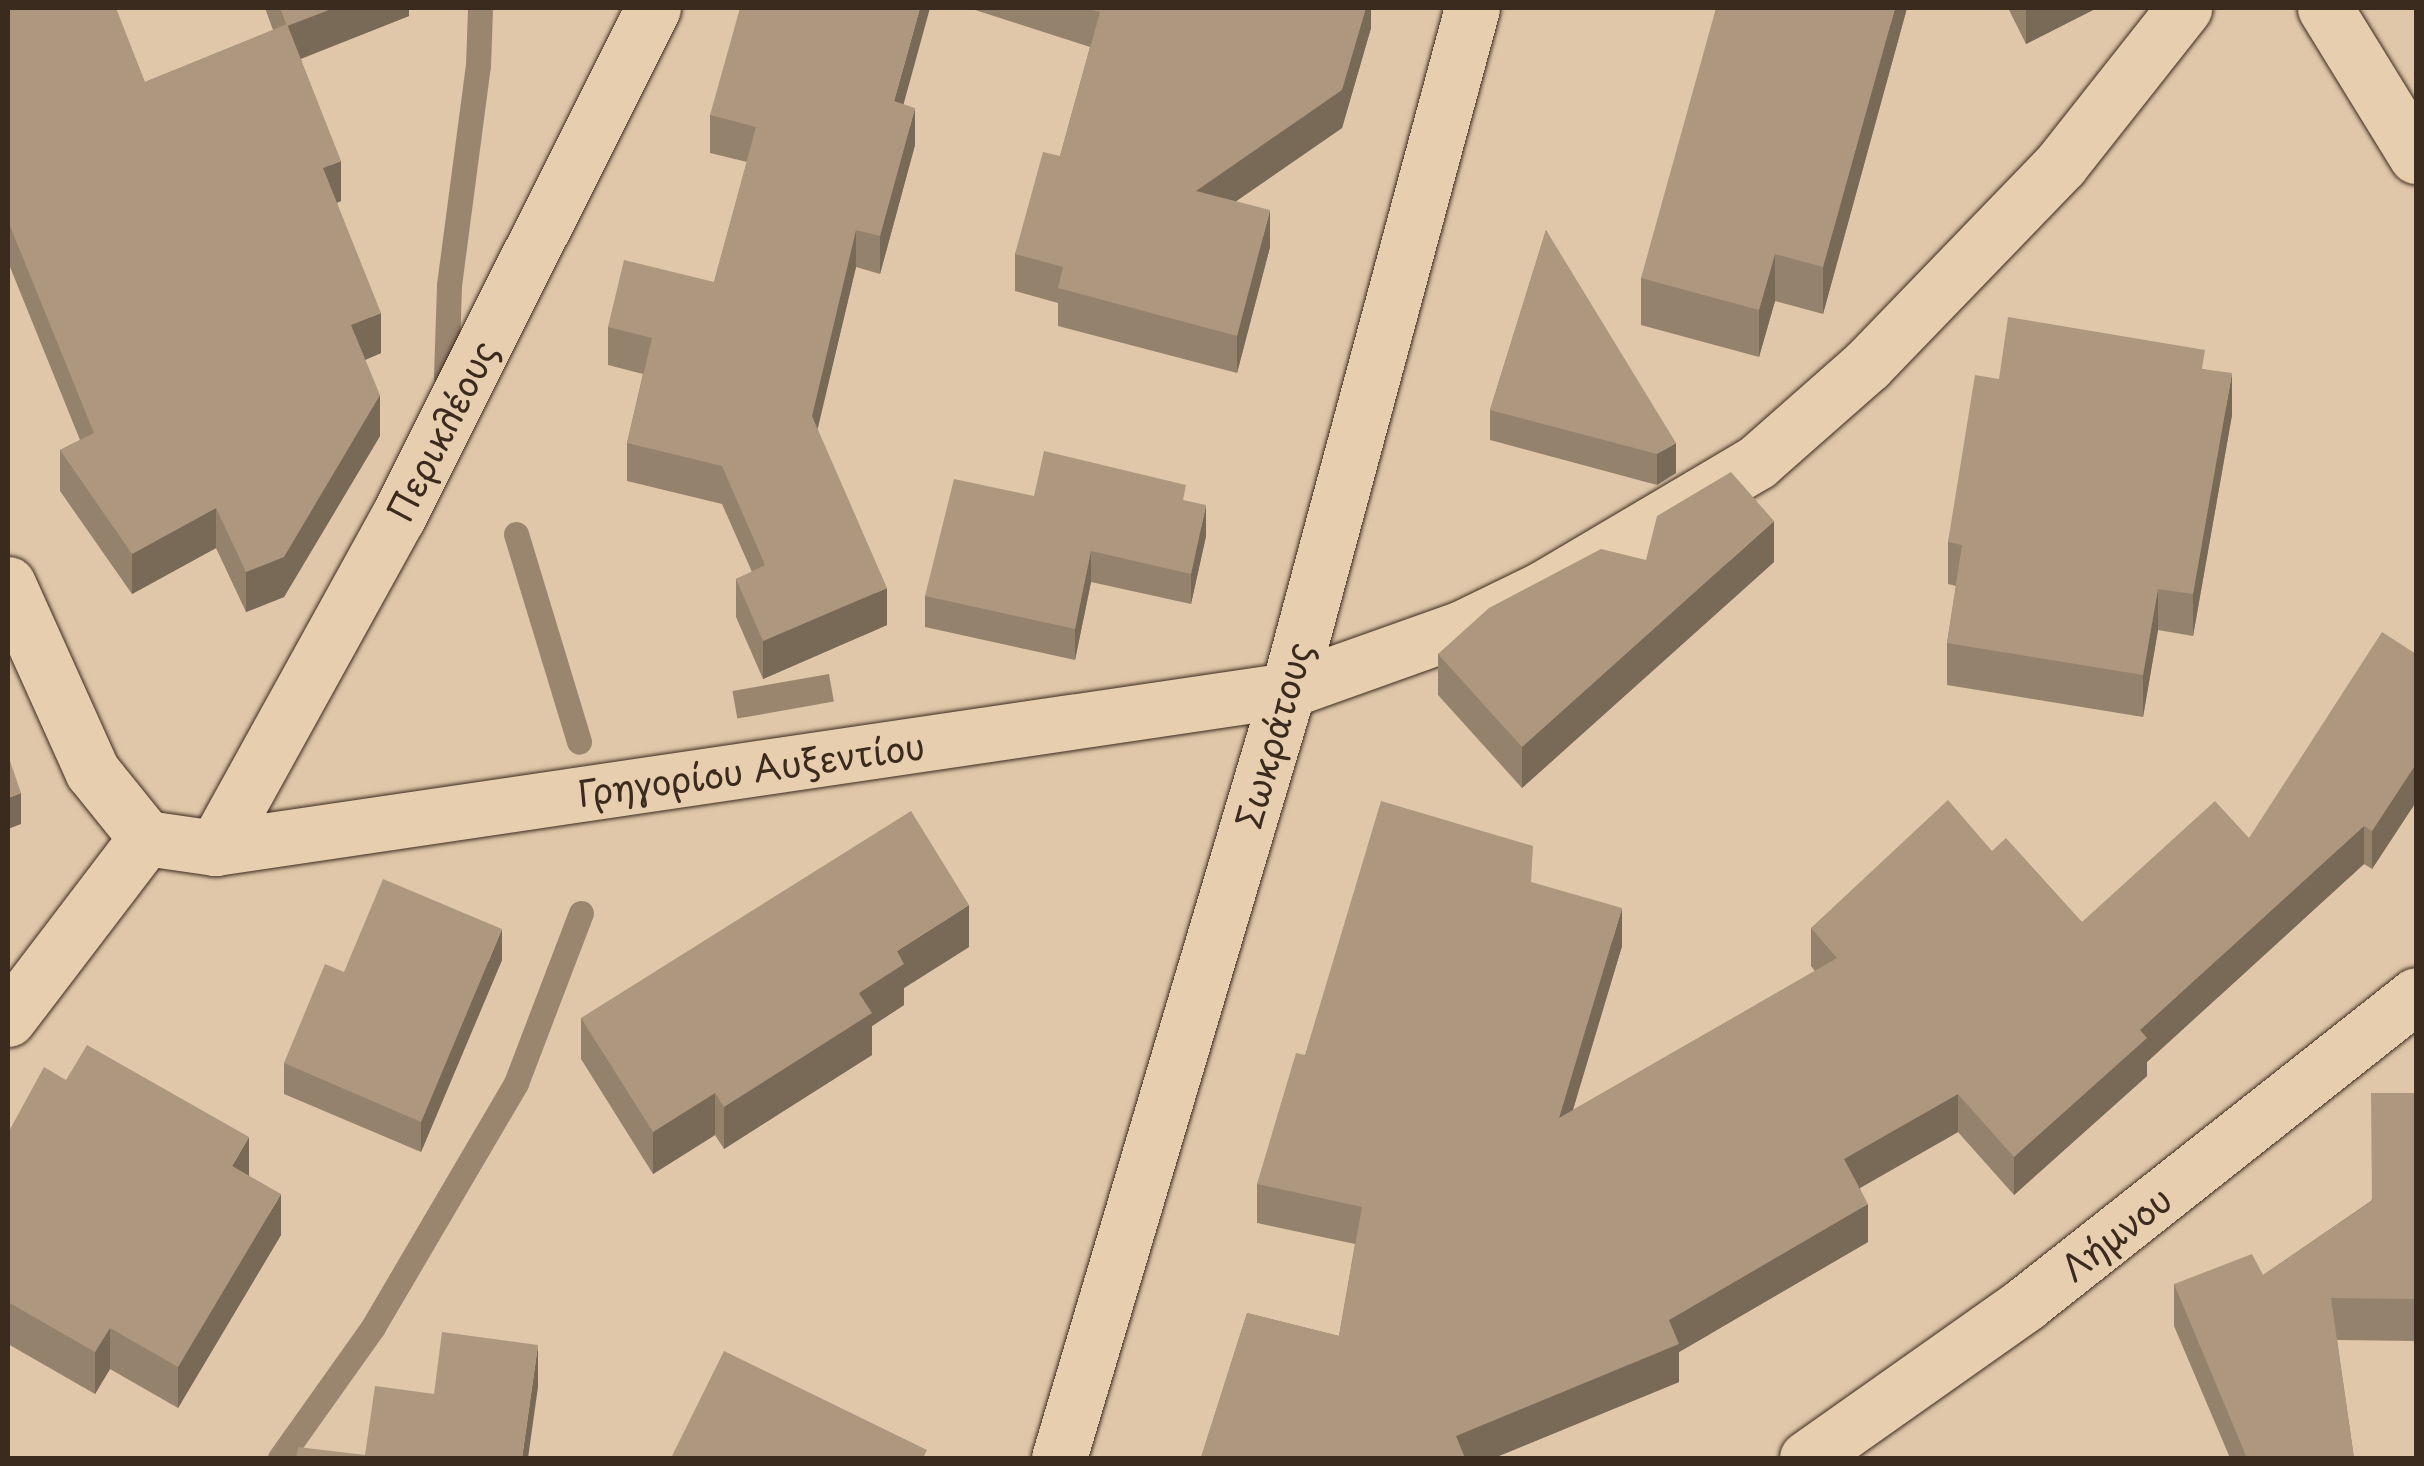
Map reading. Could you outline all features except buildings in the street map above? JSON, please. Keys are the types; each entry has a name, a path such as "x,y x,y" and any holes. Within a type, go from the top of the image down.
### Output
{"street":[{"name":"Περικλέους","path":"215,848 398,517 653,8"},
{"name":"Σωκράτους","path":"1060,1458 1288,690 1472,8"},
{"name":"Γρηγορίου Αυξεντίου","path":"146,838 215,848 1288,690 1462,628 1647,533 1757,462 1868,364 2061,164 2184,8"},
{"path":"2325,8 2416,156"},
{"path":"8,584 92,772 146,838 8,1019"},
{"name":"Λήμνου","path":"1807,1458 2026,1304 2416,995"}],"shaded area":[{"path":"829,674 834,702 737,719 732,691"}],"waterway":[{"path":"446,376 449,285 478,66 480,8"},
{"path":"516,534 579,742"},
{"path":"280,1458 373,1327 516,1083 581,913"}]}
